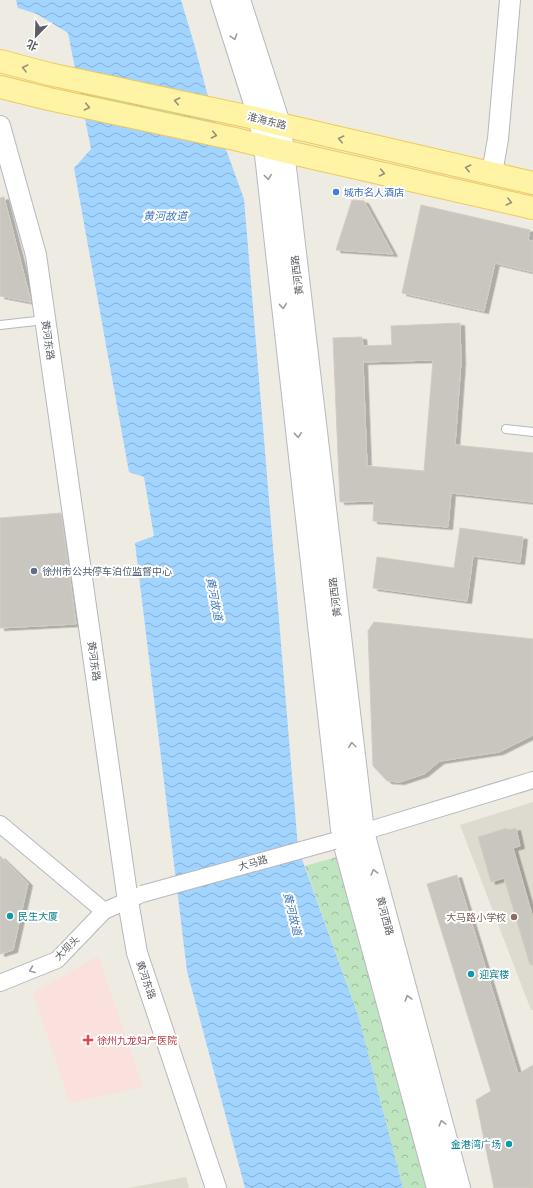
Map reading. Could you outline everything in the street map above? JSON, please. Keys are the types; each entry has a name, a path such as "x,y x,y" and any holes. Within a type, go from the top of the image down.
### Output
{"main road":[{"name":"黄河西路","path":"222,0 269,122"},
{"name":"黄河西路","path":"239,0 269,122 274,149 347,837 438,1188"},
{"name":"淮海东路","path":"0,61 49,74 228,112 533,183"},
{"path":"0,87 235,139 533,208"},
{"name":"黄河西路","path":"347,837 459,1188"}],"street":[{"path":"492,173 498,139 510,0"},
{"name":"黄河东路","path":"0,126 36,255 135,898 137,953 216,1188"},
{"name":"大马路","path":"104,910 135,898 347,837 533,780"},
{"path":"0,824 104,910"},
{"name":"大坝头","path":"0,983 57,960 104,910"}],"lane":[{"path":"0,325 46,320"},
{"path":"506,428 533,432"}],"shaded area":[{"name":"大马路小学校","path":"533,802 533,1010 531,1010 460,825"},
{"name":"徐州九龙妇产医院","path":"98,956 143,1087 70,1103 33,993"},
{"path":"186,1177 189,1188 128,1188"}],"green space":[{"path":"340,856 430,1188 403,1188 359,1018 305,866"}],"water":[{"name":"黄河故道","path":"16,0 181,0 211,108 244,199 298,848 359,1018 403,1188 245,1188 187,971 135,543 154,536 144,477 129,472 74,168 91,149 68,33 37,14 18,8"}],"building":[{"path":"4,197 31,302 0,296 0,198"},
{"path":"352,200 364,201 393,254 336,250"},
{"path":"421,205 530,230 528,240 533,241 533,272 495,263 484,311 402,293"},
{"path":"460,323 461,362 455,445 533,453 533,502 451,493 448,527 373,521 374,501 340,502 333,338 362,337 363,346 392,345 391,326","holes":["433,360 424,471 367,466 363,362"]},
{"name":"徐州市公共停车泊位监督中心","path":"61,513 76,624 0,628 0,518"},
{"path":"460,528 523,537 520,562 473,556 467,601 373,588 377,557 454,568"},
{"path":"374,622 533,639 533,735 499,752 440,761 424,774 400,782 387,781 373,766 368,631"},
{"path":"507,828 507,830 516,828 520,846 513,848 533,918 533,965 530,965 504,878 491,882 478,837"},
{"name":"民生大厦","path":"0,856 28,883 13,950 0,954"},
{"path":"457,875 518,1074 533,1065 533,1188 494,1188 476,1100 491,1091 427,884"}],"place":[{"name":"城市名人酒店","path":"336,192"},
{"name":"徐州市公共停车泊位监督中心","path":"34,571"},
{"name":"民生大厦","path":"10,916"},
{"name":"大马路小学校","path":"514,917"},
{"name":"迎宾楼","path":"471,974"},
{"name":"徐州九龙妇产医院","path":"88,1040"},
{"name":"金港湾广场","path":"509,1144"}]}
